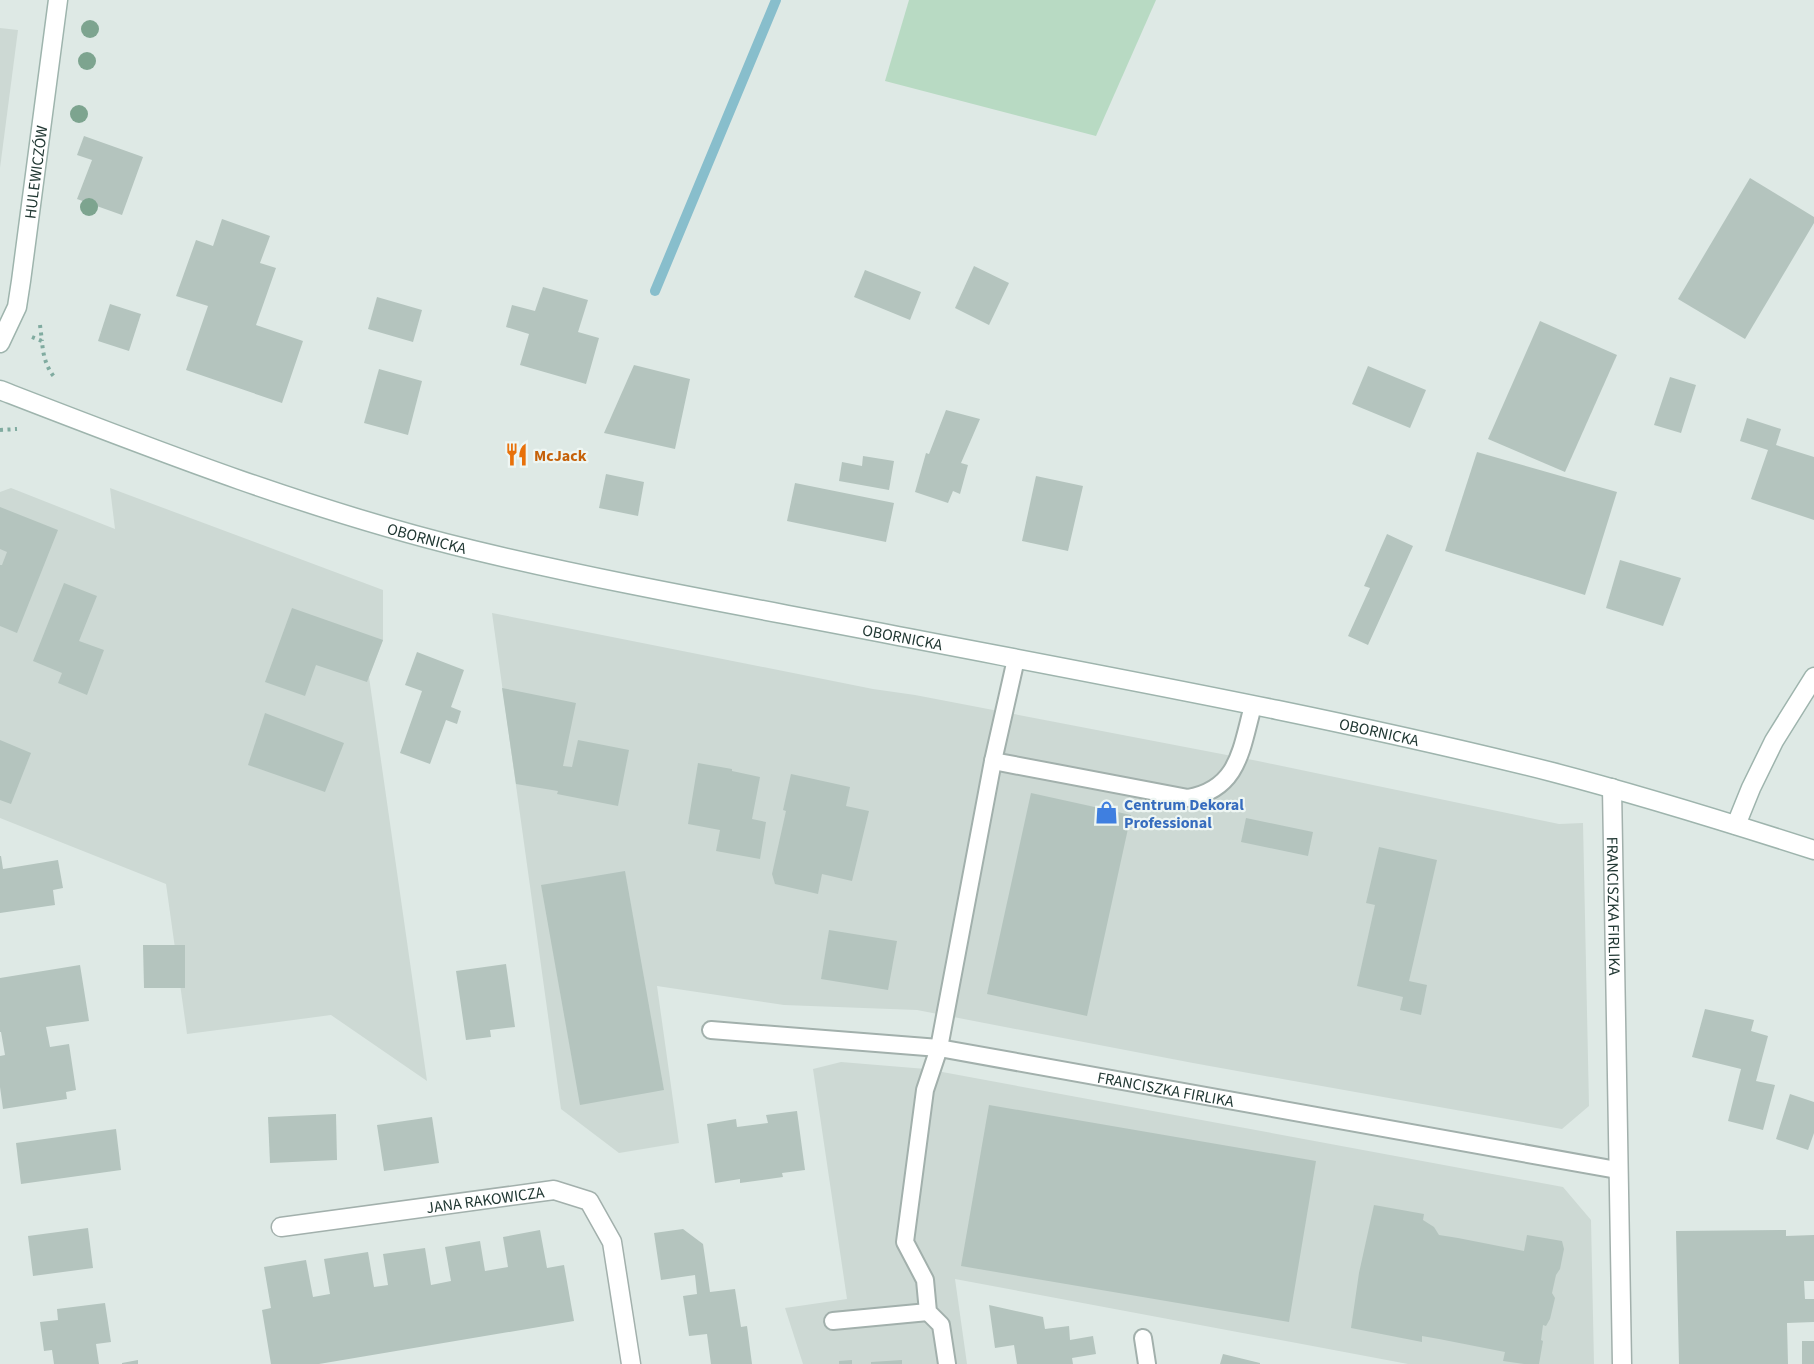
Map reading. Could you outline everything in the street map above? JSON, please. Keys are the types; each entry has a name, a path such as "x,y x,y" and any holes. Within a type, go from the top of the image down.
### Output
{"main road":[{"name":"HULEWICZÓW","path":"0,343 16,307 21,281 58,0"},
{"name":"OBORNICKA","path":"0,390 200,466 341,514 443,542 608,579 1253,706 1470,752 1612,788 1814,850"},
{"path":"1736,825 1774,741 1814,677"},
{"name":"FRANCISZKA FIRLIKA","path":"1612,788 1622,1364"},
{"name":"JANA RAKOWICZA","path":"281,1227 554,1190 589,1201 612,1242 631,1364"}],"lane":[{"path":"947,1364 941,1324 928,1312 925,1280 905,1242 925,1090 939,1048 993,761 1016,659"},
{"path":"993,761 1188,798 1204,796 1218,788 1229,777 1239,756 1253,706"},
{"name":"FRANCISZKA FIRLIKA","path":"711,1030 939,1048 1617,1170"},
{"path":"833,1321 928,1312"},
{"path":"1143,1338 1147,1364"}],"shaded area":[{"path":"0,28 18,30 0,168"},
{"path":"11,488 115,529 110,488 383,590 383,640 369,677 427,1081 331,1015 187,1034 166,884 0,818 0,492"},
{"path":"492,613 873,689 915,695 1258,761 1559,824 1583,823 1589,1106 1562,1129 1193,1063 917,1010 784,1005 657,986 679,1143 619,1153 561,1109"},
{"path":"841,1062 926,1069 1563,1187 1591,1220 1594,1364 1408,1364 955,1279 967,1364 803,1364 785,1308 847,1299 813,1069"}],"green space":[{"path":"909,0 1156,0 1096,136 885,81"}],"building":[{"path":"84,136 143,157 122,215 77,199 92,160 77,155"},
{"path":"1750,178 1814,217 1814,223 1745,339 1678,299"},
{"path":"222,219 270,236 260,263 276,268 256,325 303,341 282,403 186,370 208,306 176,296 196,240 213,246"},
{"path":"974,266 1009,283 989,325 955,308"},
{"path":"865,270 921,292 910,320 854,297"},
{"path":"543,287 588,300 578,332 599,338 586,384 520,365 529,334 506,327 512,305 535,311"},
{"path":"377,297 422,310 413,342 368,329"},
{"path":"110,304 141,314 129,351 98,341"},
{"path":"1540,321 1617,355 1565,472 1488,439"},
{"path":"634,365 690,379 675,449 604,433"},
{"path":"1368,366 1426,390 1410,428 1352,404"},
{"path":"379,369 422,381 408,435 364,423"},
{"path":"1670,377 1696,385 1681,433 1654,425"},
{"path":"946,410 980,419 961,463 968,465 960,494 953,491 948,503 915,492 926,453 929,454"},
{"path":"1747,418 1781,429 1776,445 1814,457 1814,520 1751,499 1768,450 1740,441"},
{"path":"1477,452 1617,492 1585,595 1445,551"},
{"path":"863,456 894,461 889,490 839,481 842,462 862,466"},
{"path":"606,474 644,482 638,516 599,508"},
{"path":"1036,476 1083,486 1068,551 1022,541"},
{"path":"795,483 894,503 886,542 787,521"},
{"path":"0,507 58,530 17,633 0,626 0,565 7,552 0,549"},
{"path":"1387,534 1413,546 1368,645 1348,636 1370,588 1364,586"},
{"path":"1620,560 1681,578 1663,626 1606,608"},
{"path":"64,583 97,596 79,641 104,650 87,695 58,683 62,673 33,661"},
{"path":"292,608 383,640 367,682 316,665 305,696 265,682"},
{"path":"417,652 464,670 451,707 461,711 457,724 446,720 430,764 400,753 422,691 405,685"},
{"path":"502,688 576,703 563,766 572,767 578,740 629,750 618,806 557,794 558,791 516,784"},
{"path":"265,713 344,743 325,792 248,765"},
{"path":"0,740 31,753 11,804 0,800"},
{"path":"698,763 760,777 752,819 766,822 760,859 716,851 720,830 688,824"},
{"path":"791,774 850,787 846,806 869,811 852,881 822,874 818,894 775,884 772,874 786,811 783,810"},
{"path":"1031,793 1131,815 1087,1016 987,994"},
{"path":"1246,818 1313,832 1308,856 1241,842"},
{"path":"1379,847 1437,860 1409,981 1427,985 1421,1015 1400,1010 1403,997 1357,986 1375,905 1366,903"},
{"path":"0,856 3,869 58,860 63,888 53,890 55,905 0,913"},
{"path":"625,871 664,1090 580,1105 541,885"},
{"path":"829,930 897,941 888,990 821,979"},
{"path":"143,945 185,945 185,988 144,988"},
{"path":"506,964 515,1027 490,1030 491,1037 466,1040 456,971"},
{"path":"80,965 89,1021 46,1027 50,1047 69,1044 76,1090 66,1092 67,1099 3,1109 0,1056 5,1055 0,1032 0,978"},
{"path":"1705,1009 1754,1020 1751,1031 1768,1036 1756,1081 1775,1085 1763,1130 1728,1121 1741,1069 1692,1057"},
{"path":"1790,1094 1814,1102 1814,1133 1808,1150 1776,1139"},
{"path":"989,1105 1316,1161 1289,1322 961,1266"},
{"path":"797,1111 805,1170 782,1173 783,1177 740,1183 740,1179 715,1183 707,1124 736,1119 737,1127 768,1123 766,1115"},
{"path":"336,1114 337,1160 270,1163 268,1117"},
{"path":"432,1117 439,1163 384,1171 377,1125"},
{"path":"116,1129 121,1170 21,1184 16,1143"},
{"path":"1374,1205 1424,1214 1423,1220 1434,1227 1439,1235 1524,1251 1527,1235 1562,1241 1564,1249 1552,1293 1555,1298 1550,1319 1546,1326 1543,1325 1539,1364 1503,1361 1505,1352 1439,1339 1422,1336 1422,1342 1351,1328 1359,1273"},
{"path":"88,1228 93,1268 33,1276 28,1236"},
{"path":"683,1229 703,1244 710,1292 735,1289 741,1327 747,1326 752,1364 711,1364 707,1334 689,1336 683,1296 697,1294 695,1275 661,1280 654,1233"},
{"path":"540,1230 547,1268 564,1265 574,1321 319,1364 271,1364 262,1310 271,1308 264,1267 306,1260 313,1297 330,1294 324,1259 368,1252 374,1287 388,1285 383,1254 425,1248 431,1285 451,1281 445,1247 480,1241 485,1271 508,1267 503,1237"},
{"path":"1786,1230 1786,1236 1814,1235 1814,1281 1804,1281 1805,1299 1814,1299 1814,1322 1787,1323 1788,1364 1679,1364 1676,1231"},
{"path":"105,1303 111,1342 96,1344 99,1364 54,1364 52,1350 44,1351 40,1322 58,1320 57,1309"},
{"path":"989,1305 1043,1317 1045,1329 1069,1326 1070,1340 1093,1336 1096,1354 1072,1358 1073,1364 1017,1364 1014,1345 995,1348"},
{"path":"1802,1341 1814,1341 1814,1364 1802,1364"},
{"path":"1223,1354 1260,1363 1260,1364 1220,1364"},
{"path":"138,1360 138,1364 122,1364 122,1363"},
{"path":"852,1360 852,1364 839,1364 839,1361"},
{"path":"902,1360 902,1364 871,1364 871,1362"}],"waterway":[{"path":"655,291 776,0"}],"place":[{"name":"McJack","path":"516,455"},
{"name":"Centrum Dekoral Professional","path":"1106,813"}]}
